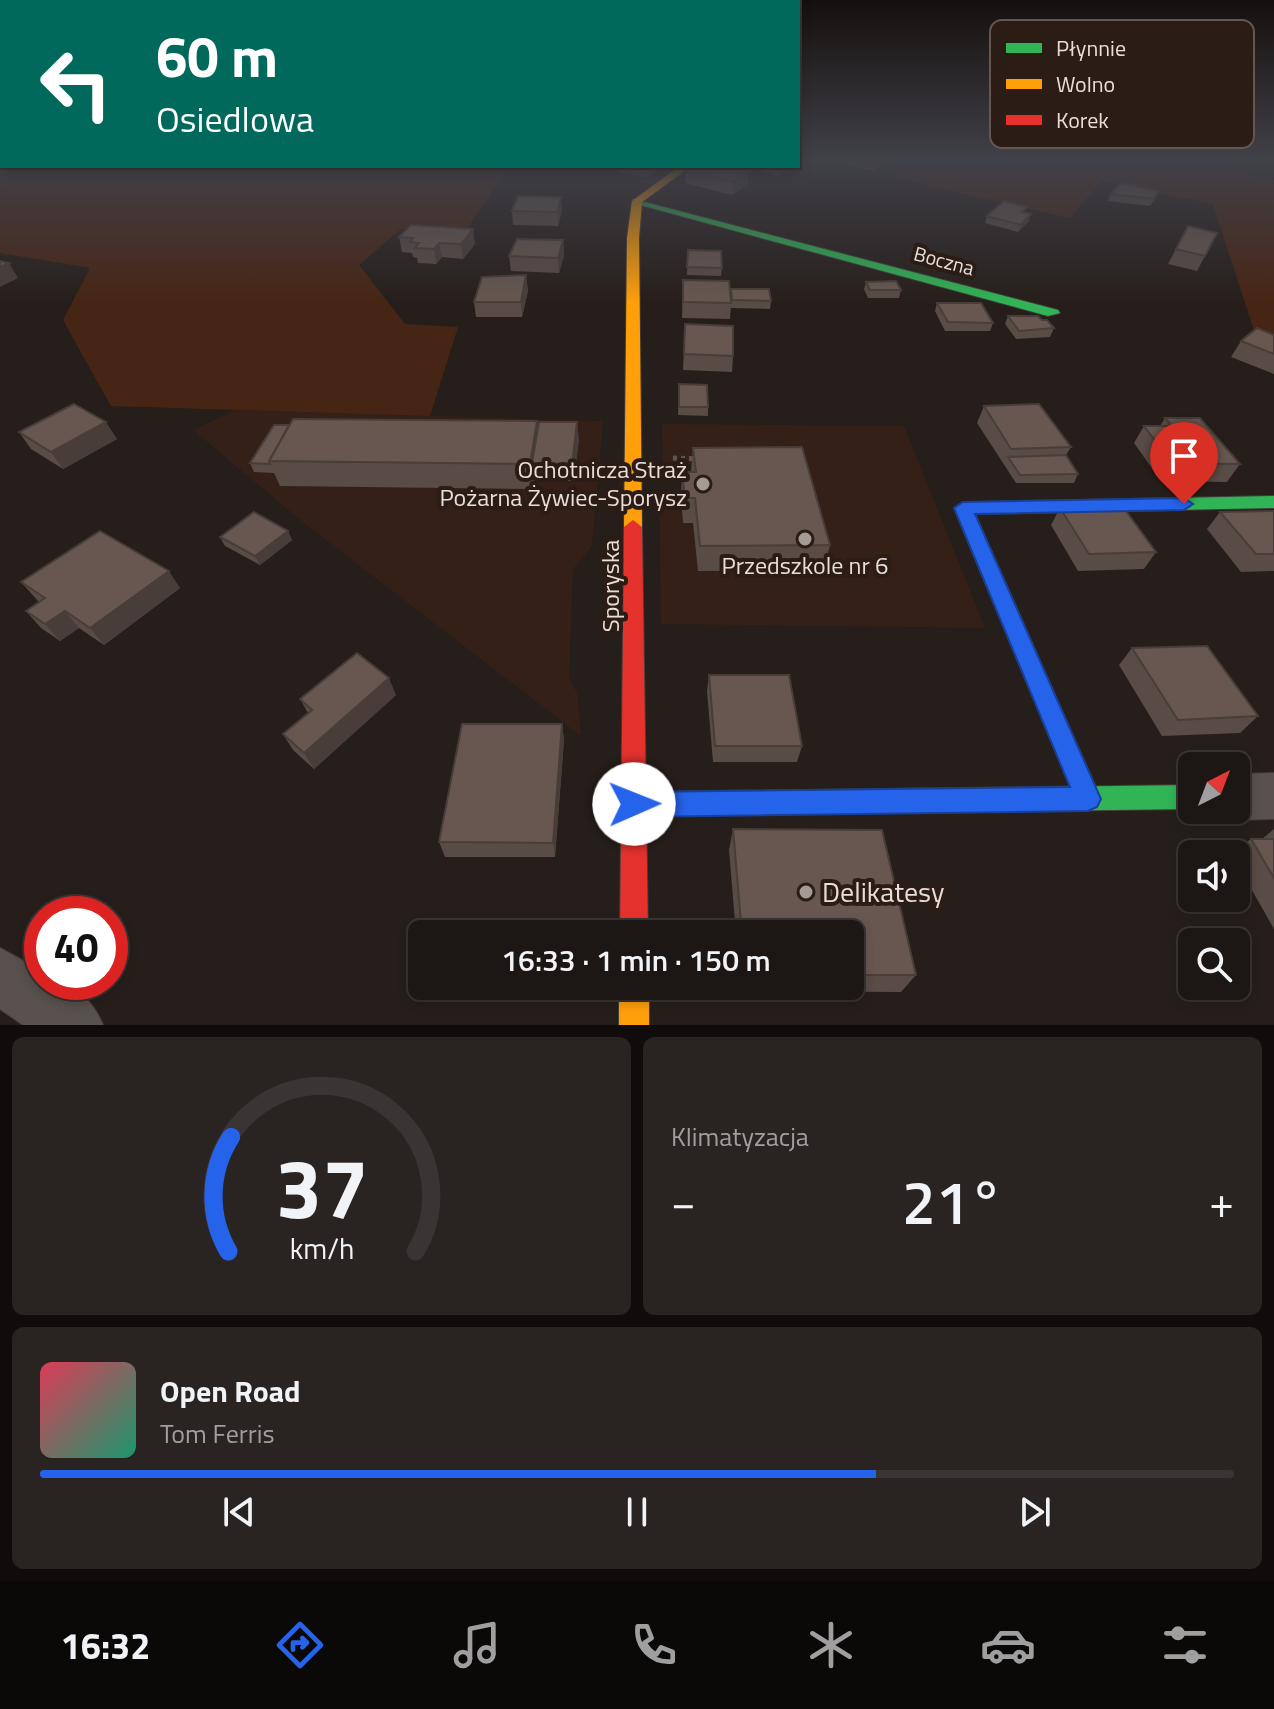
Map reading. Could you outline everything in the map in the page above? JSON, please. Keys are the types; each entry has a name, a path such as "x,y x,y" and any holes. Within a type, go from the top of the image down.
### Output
{"street":[{"name":"Sporyska","path":"634,920 633,263 637,208"},
{"name":"Boczna","path":"662,208 1053,313"},
{"path":"1088,799 963,508 1274,502"},
{"path":"1250,797 1274,796"},
{"path":"634,804 1178,797"},
{"path":"0,976 74,1025"},
{"path":"634,1000 634,1025"}],"path":[{"path":"663,458 710,459"}],"shaded area":[{"path":"0,208 481,208 462,236 401,229 359,265 405,324 458,327 430,416 111,406 63,320 90,268 0,253"},
{"path":"1026,208 1079,208 1070,218"},
{"path":"1214,208 1274,208 1274,349 1258,343"},
{"path":"235,410 603,421 592,546 573,569 569,678 577,693 581,736 304,523 193,430"},
{"name":"Przedszkole nr 6","path":"662,424 904,426 985,628 661,624 659,496 802,498 725,464 663,464"}],"building":[{"path":"513,208 558,208 557,212 512,211"},
{"path":"996,208 1026,208 1022,212 1031,214 1021,225 987,216"},
{"path":"411,225 473,229 461,244 439,243 434,249 415,248 419,243 410,242 413,238 399,237"},
{"path":"1188,226 1217,233 1205,256 1176,249"},
{"path":"517,239 563,240 558,258 509,256"},
{"path":"688,250 721,251 722,268 687,267"},
{"path":"526,275 521,302 474,302 482,277"},
{"path":"683,280 729,281 731,303 683,302"},
{"path":"896,281 901,290 870,290 866,282"},
{"path":"731,289 769,289 771,301 732,300"},
{"path":"937,303 981,303 993,323 948,322"},
{"path":"1008,316 1038,316 1054,328 1019,331"},
{"path":"685,324 733,326 733,356 684,354"},
{"path":"1257,328 1274,335 1274,354 1241,341"},
{"path":"679,384 707,385 708,407 679,407"},
{"path":"74,404 106,422 51,452 19,432"},
{"path":"1039,404 1071,447 1011,449 984,406"},
{"path":"1165,418 1200,418 1240,464 1172,463 1144,426 1172,426"},
{"path":"293,419 537,421 530,464 269,461"},
{"path":"539,422 577,422 572,464 532,463"},
{"path":"274,425 289,425 270,464 250,463"},
{"path":"802,447 830,545 700,546 695,498 685,498 682,472 696,472 693,448"},
{"path":"1066,455 1078,474 1020,475 1008,457"},
{"path":"1123,507 1156,552 1089,554 1060,508"},
{"path":"1274,511 1274,554 1256,554 1220,512"},
{"path":"254,512 288,531 255,556 220,537"},
{"path":"100,531 169,571 90,628 65,611 45,624 26,611 45,598 21,582"},
{"path":"1207,646 1258,716 1178,720 1132,648"},
{"path":"357,653 389,678 304,753 283,734 312,710 300,699"},
{"path":"709,675 789,675 802,746 715,746"},
{"path":"462,724 562,724 553,843 439,842"},
{"name":"Delikatesy","path":"733,829 882,830 916,975 864,975 864,920 741,920"},
{"path":"1251,839 1274,839 1274,878"}],"traffic: fast":[{"path":"662,208 1053,313"},
{"path":"978,508 1274,502"},
{"path":"634,804 1178,797"}],"traffic: slow":[{"path":"633,527 633,238 636,208"},
{"path":"634,1000 634,1025"}],"traffic: jam":[{"path":"978,508 963,508 1088,799"},
{"path":"633,527 634,920"}],"place":[{"name":"Ochotnicza Straż Pożarna Żywiec-Sporysz","path":"703,484"},
{"name":"Przedszkole nr 6","path":"805,539"},
{"name":"Delikatesy","path":"806,892"}],"route":[{"path":"634,804 1088,799 963,508 1184,504"}]}
